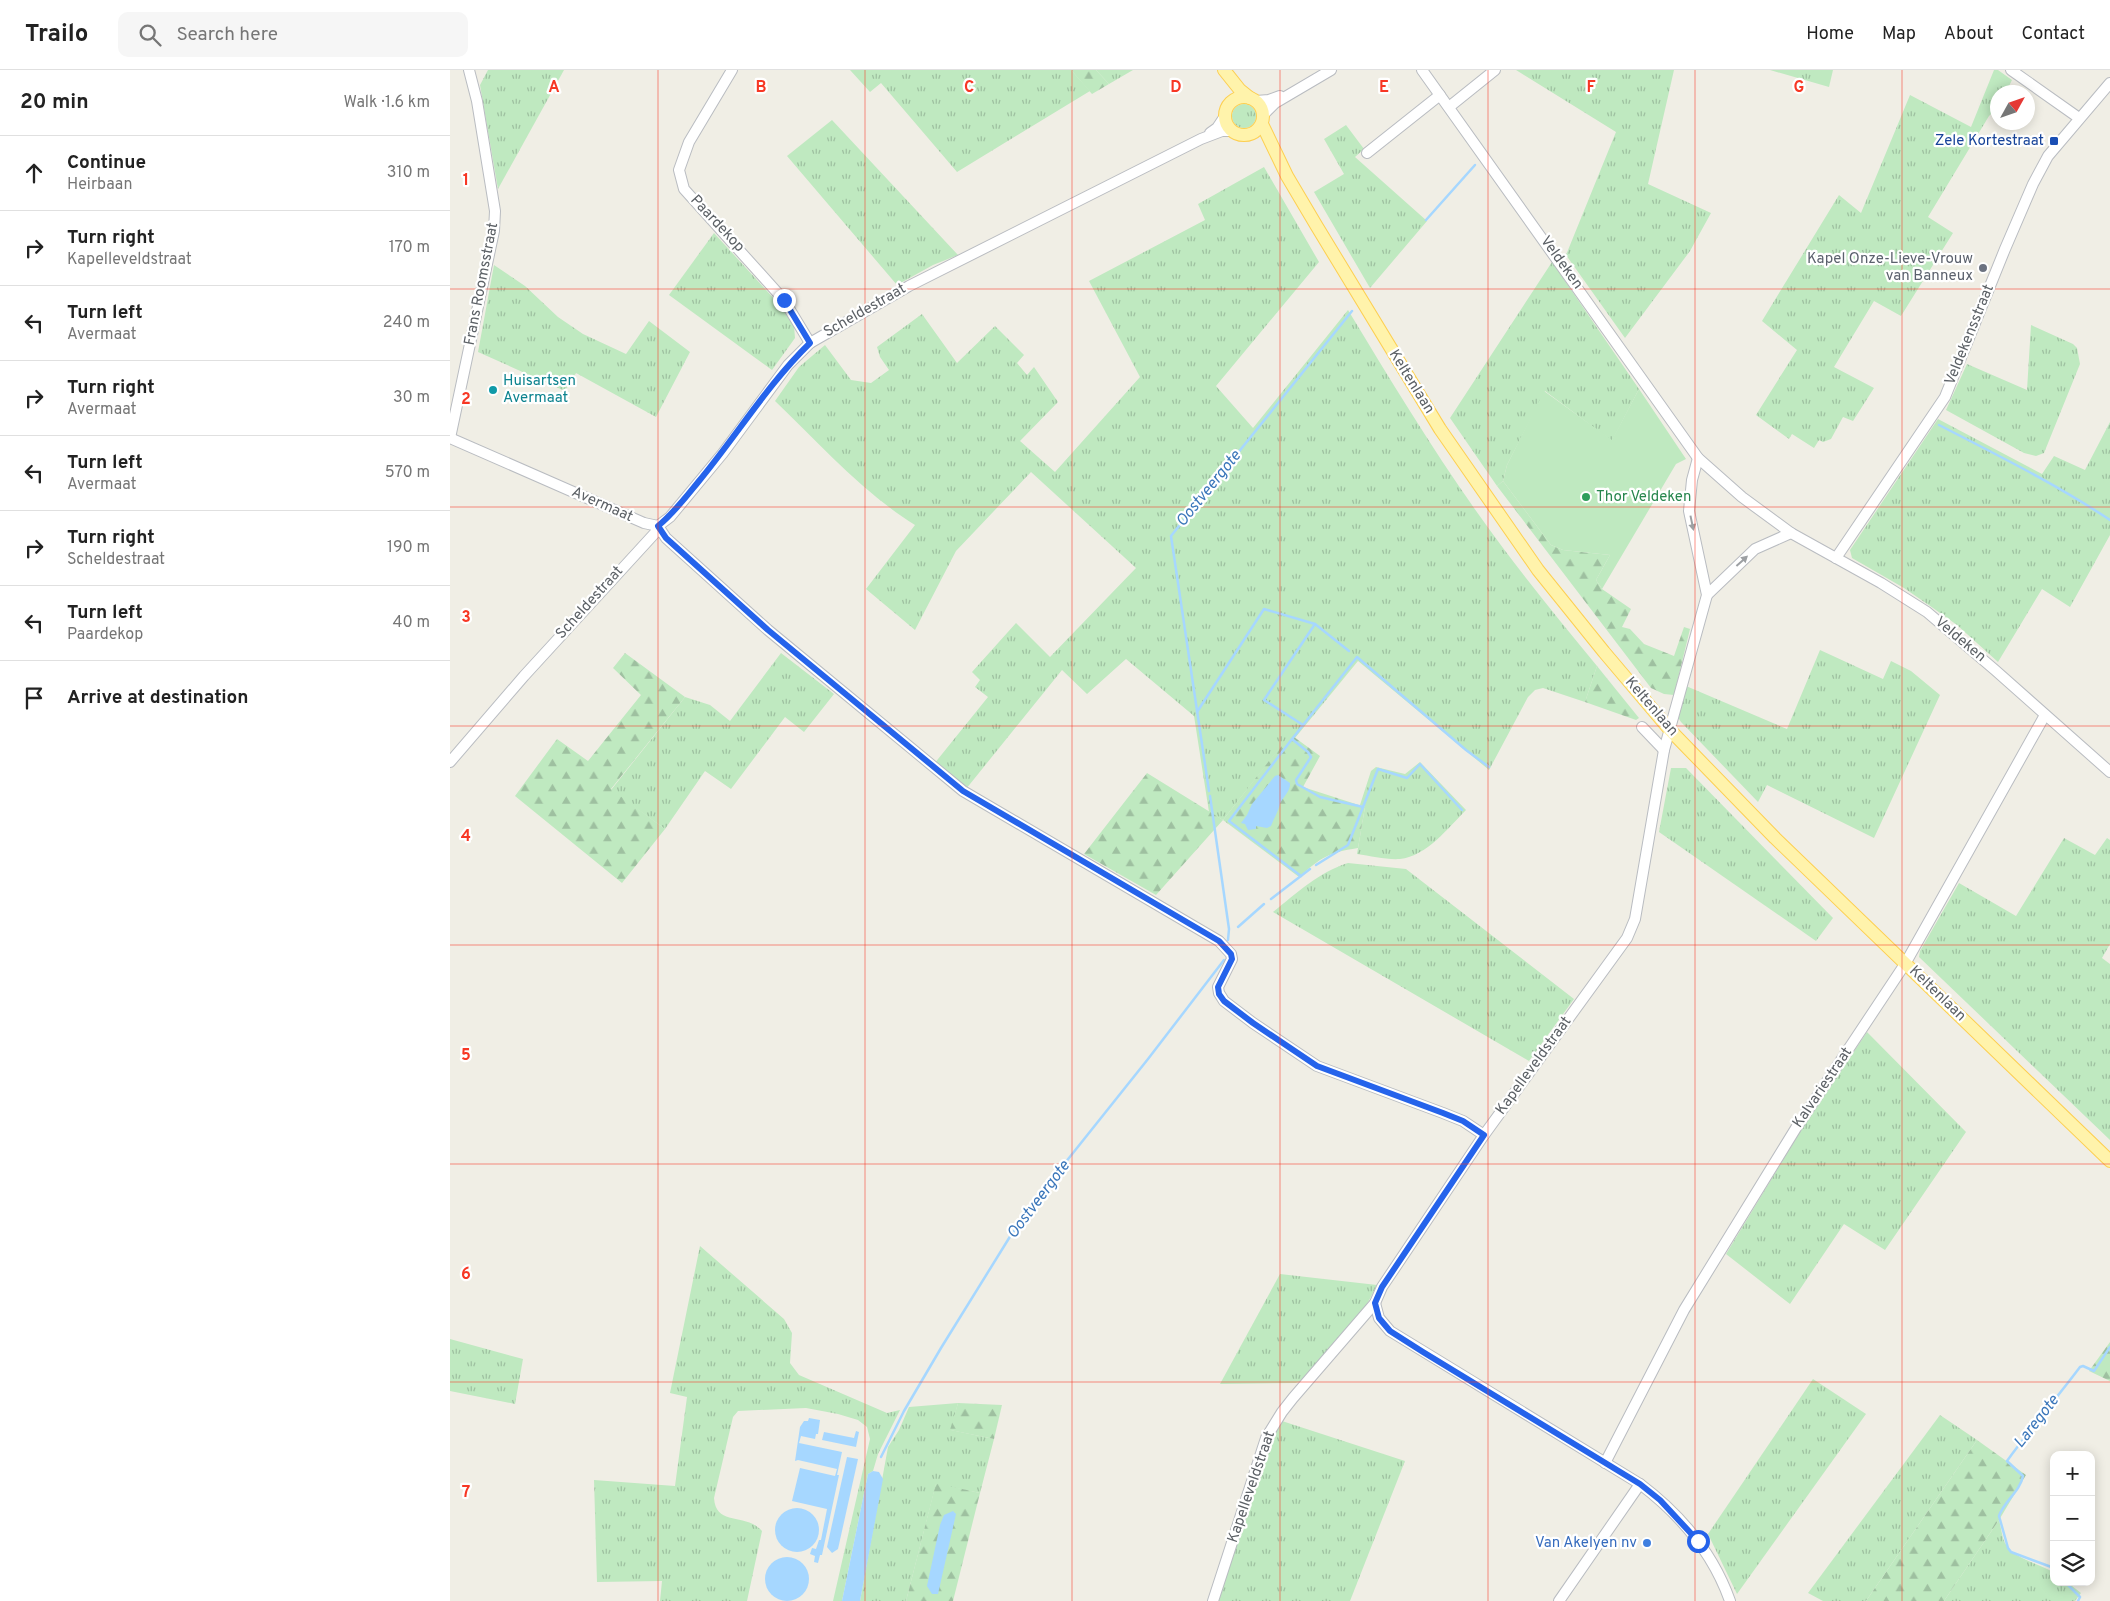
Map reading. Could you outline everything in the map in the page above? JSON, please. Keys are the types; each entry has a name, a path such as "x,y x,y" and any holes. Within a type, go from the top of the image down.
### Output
{"main road":[{"name":"Keltenlaan","path":"1223,70 1240,90 1260,106 1262,120 1287,176 1397,361 1440,429 1494,508 1570,610 1670,730 1775,838 2110,1161"},
{"name":"Keltenlaan","path":"1223,70 1231,103"},
{"path":"1232,131 1226,123 1225,116 1231,103 1242,97 1253,100"},
{"path":"1246,135 1256,131 1262,120"},
{"name":"Keltenlaan","path":"1232,131 1246,135 1266,149 1287,176"}],"street":[{"name":"Frans Roomsstraat","path":"450,438 492,240 495,211 470,70"},
{"name":"Paardekop","path":"732,70 689,142 679,170 684,189 784,300 810,343"},
{"path":"1262,120 1275,103 1331,70"},
{"name":"Veldeken","path":"1422,70 1698,458 1742,497 1791,533 1881,583 1927,612 2110,772"},
{"path":"1449,106 1495,70"},
{"path":"2011,70 2079,118"},
{"name":"Veldekensstraat","path":"1836,558 1945,397 2033,184 2048,156 2110,82"},
{"path":"1253,100 1269,100 1290,93"},
{"path":"1367,153 1440,95"},
{"name":"Scheldestraat","path":"450,762 524,676 655,533 658,526 670,516 723,453 788,365 810,343 909,286 1200,139 1217,128 1225,116"},
{"name":"Scheldestraat","path":"1200,139 1222,131 1232,131"},
{"name":"Avermaat","path":"450,438 644,523 658,526"},
{"path":"1698,458 1692,480 1689,511 1707,595"},
{"path":"658,526 666,538 768,630 963,791 1219,941 1231,954 1232,959 1218,987 1219,994 1224,1001 1253,1023 1317,1066 1456,1118 1484,1135"},
{"path":"1707,595 1755,550 1791,533"},
{"name":"Kapelleveldstraat","path":"1213,1601 1266,1438 1282,1412 1375,1303 1382,1287 1484,1135 1627,938 1636,920 1664,750 1707,595"},
{"name":"Kalvariestraat","path":"1605,1463 1684,1310 1796,1128 1905,964 2045,715"},
{"path":"1642,727 1664,750"},
{"path":"1375,1303 1379,1318 1390,1331 1640,1484 1660,1500 1698,1541 1714,1564 1730,1601"},
{"path":"1559,1601 1640,1484"}],"green space":[{"path":"488,70 564,70 498,189 480,85"},
{"path":"850,70 1071,70 1090,91 957,172 881,83 870,92"},
{"path":"1071,70 1096,70 1109,84 1092,94"},
{"path":"1096,70 1133,70 1109,84"},
{"path":"1516,70 1674,70 1648,184 1711,213 1690,251 1625,338 1566,255 1616,132"},
{"path":"1770,70 1833,70 1829,87"},
{"path":"1994,70 1998,70 2012,80 2010,85 1990,85 1990,115 1928,217 1953,233 1901,316 1874,301 1834,367 1874,388 1853,421 1843,417 1831,439 1823,442 1819,440 1814,448 1792,434 1789,439 1756,415 1797,350 1762,321 1839,195 1861,213 1910,95 1971,127"},
{"path":"1244,104 1253,107 1256,116 1253,125 1244,128 1235,125 1232,116 1235,107"},
{"path":"832,120 958,255 933,265 897,285 787,156"},
{"path":"1346,125 1364,149 1355,157 1427,221 1370,288 1314,192 1344,174 1324,139"},
{"path":"1264,167 1319,262 1216,386 1253,428 1348,310 1422,431 1482,519 1526,578 1597,666 1585,702 1543,688 1535,690 1528,697 1489,770 1358,661 1295,738 1290,735 1223,820 1209,812 1194,716 1126,659 1087,694 1062,670 966,789 934,764 988,697 975,687 980,680 972,672 1016,623 1050,657 1136,568 1031,472 956,551 915,630 866,589 915,525 859,483 775,401 799,367 825,345 851,380 871,383 889,370 880,357 877,347 922,314 957,363 995,326 1024,355 1017,363 1027,375 1034,367 1058,402 1020,441 1055,472 1140,377 1089,281 1205,220 1198,204"},
{"path":"714,233 788,314 794,326 795,338 772,370 669,295"},
{"path":"1552,262 1639,389 1612,441 1545,391 1507,465 1503,481 1497,486 1450,418"},
{"path":"494,265 525,286 558,317 583,334 626,354 649,321 690,352 656,417 576,373 565,391 478,352"},
{"path":"2031,325 2073,344 2077,348 2080,364 2044,453 2036,456 2024,453 1946,410 1967,364 2027,390"},
{"name":"Thor Veldeken","path":"1639,389 1686,459 1676,464 1602,589 1596,580 1610,555 1563,550 1551,545 1503,481 1507,465 1544,391 1612,440"},
{"path":"1938,419 2042,474 2054,456 2085,470 2110,422 2110,535 2070,607 2042,589 1998,662 1957,625 1904,588 1852,558 1850,550"},
{"path":"1503,481 1551,545 1563,550 1610,555 1596,580 1602,589 1631,609 1622,627 1630,629 1644,644 1674,656 1684,627 1690,629 1674,695 1664,694 1651,688 1497,486"},
{"path":"1820,650 1883,679 1891,661 1911,671 1940,695 1874,838 1767,785 1758,802 1677,716 1686,686 1787,729"},
{"path":"625,653 685,697 611,789 665,829 622,883 515,796 557,739 588,761 641,695 613,668"},
{"path":"781,653 834,694 804,732 785,717 731,789 705,771 665,829 611,790 685,697 710,705 730,721"},
{"path":"1597,666 1639,718 1636,720 1585,702"},
{"path":"1290,734 1320,756 1303,787 1365,807 1358,848 1332,854 1299,877 1223,820"},
{"path":"1420,762 1466,810 1428,847 1410,857 1390,859 1357,854 1365,807 1360,805 1371,771 1376,767 1405,774"},
{"path":"1671,768 1686,768 1833,918 1816,941 1659,832"},
{"path":"1147,773 1223,820 1156,895 1084,854"},
{"path":"2064,838 2095,855 2107,838 2110,840 2110,944 2102,958 2110,964 2110,1140 1919,957 1920,951 1959,883 2016,916"},
{"path":"1348,863 1406,869 1574,999 1529,1061 1273,912 1318,877"},
{"path":"1867,1032 1966,1132 1885,1250 1844,1224 1790,1304 1726,1254 1800,1132"},
{"path":"700,1246 784,1319 792,1333 790,1363 799,1375 887,1413 900,1410 878,1454 873,1471 868,1474 842,1601 833,1601 870,1439 867,1427 858,1420 806,1408 738,1411 733,1417 714,1498 720,1513 755,1525 762,1531 747,1601 660,1601 662,1581 597,1582 594,1480 675,1486 687,1397 670,1393"},
{"path":"1280,1274 1377,1285 1366,1306 1306,1379 1296,1383 1220,1384"},
{"path":"450,1339 523,1359 515,1404 450,1391"},
{"path":"2110,1342 2110,1381 2089,1371"},
{"path":"1813,1379 1866,1414 1737,1594 1708,1534"},
{"path":"958,1403 951,1430 994,1439 980,1493 936,1484 906,1601 860,1601 888,1447 899,1430 909,1407"},
{"path":"958,1403 1002,1405 994,1439 950,1430"},
{"path":"1940,1415 1977,1440 1866,1601 1823,1601 1808,1593"},
{"path":"1282,1421 1405,1461 1350,1601 1218,1601 1271,1443"},
{"path":"1977,1440 2026,1475 1999,1520 1944,1601 1866,1601"},
{"path":"936,1483 980,1493 953,1601 906,1601"},
{"path":"1999,1520 2004,1541 2009,1549 2050,1571 2050,1586 2072,1586 2081,1593 2075,1601 1944,1601"}],"water":[{"path":"1278,775 1290,783 1290,786 1271,826 1267,828 1256,826 1256,829 1248,830 1245,824 1241,823 1252,804 1275,776"},
{"path":"809,1418 820,1420 818,1434 816,1434 815,1439 801,1436 799,1443 842,1452 822,1555 820,1555 818,1563 814,1562 815,1556 810,1554 812,1548 816,1549 819,1540 821,1540 827,1509 792,1501 800,1468 835,1476 837,1469 798,1460 795,1461 800,1427"},
{"path":"856,1431 859,1432 856,1447 822,1440 824,1432 854,1438"},
{"path":"847,1457 858,1459 838,1549 832,1553 827,1547"},
{"path":"873,1471 879,1472 883,1479 860,1601 842,1601 868,1474"},
{"path":"797,1508 809,1512 815,1518 819,1530 815,1542 809,1548 797,1552 785,1548 779,1542 775,1530 779,1518 785,1512"},
{"path":"953,1511 956,1514 938,1594 932,1594 927,1586 940,1525 944,1515"},
{"path":"787,1557 799,1561 805,1567 809,1579 805,1591 799,1597 787,1601 775,1597 769,1591 765,1579 769,1567 775,1561"}],"waterway":[{"name":"Oostveergote","path":"1426,220 1475,165"},
{"name":"Oostveergote","path":"1209,791 1171,536 1352,311"},
{"path":"1939,425 2047,482 2110,520"},
{"path":"1197,712 1264,609 1315,624"},
{"path":"1303,725 1264,700 1315,624 1349,651"},
{"path":"1292,739 1357,657 1466,750 1489,767"},
{"path":"1301,876 1229,821 1292,739 1308,752 1311,757 1296,780 1297,784 1320,797 1363,807"},
{"path":"1316,865 1348,845 1378,769 1407,778 1420,764 1462,810"},
{"name":"Oostveergote","path":"1210,796 1229,929 1228,940"},
{"path":"1271,899 1310,869"},
{"path":"1238,927 1264,904"},
{"name":"Oostveergote","path":"881,1457 904,1411 1011,1235 1224,960"},
{"name":"Laregote","path":"2050,1567 2011,1552 2008,1548 1999,1516 2004,1506 2019,1487 2023,1476 2007,1461 2080,1367 2083,1366 2094,1371 2110,1347"},
{"name":"Laregote","path":"2069,1586 2080,1597 2078,1601"}],"place":[{"name":"Zele Kortestraat","path":"2054,141"},
{"name":"Kapel Onze-Lieve-Vrouw van Banneux","path":"1983,268"},
{"name":"Huisartsen Avermaat","path":"493,390"},
{"name":"Thor Veldeken","path":"1586,497"},
{"name":"Van Akelyen nv","path":"1647,1543"}],"route":[{"path":"784,300 810,343 788,365 723,453 670,516 658,526 666,538 768,630 963,791 1219,941 1231,954 1232,959 1218,987 1219,994 1224,1001 1253,1023 1317,1066 1463,1121 1484,1135 1382,1287 1375,1303 1379,1318 1390,1331 1423,1352 1640,1484 1682,1521 1698,1541"}]}
